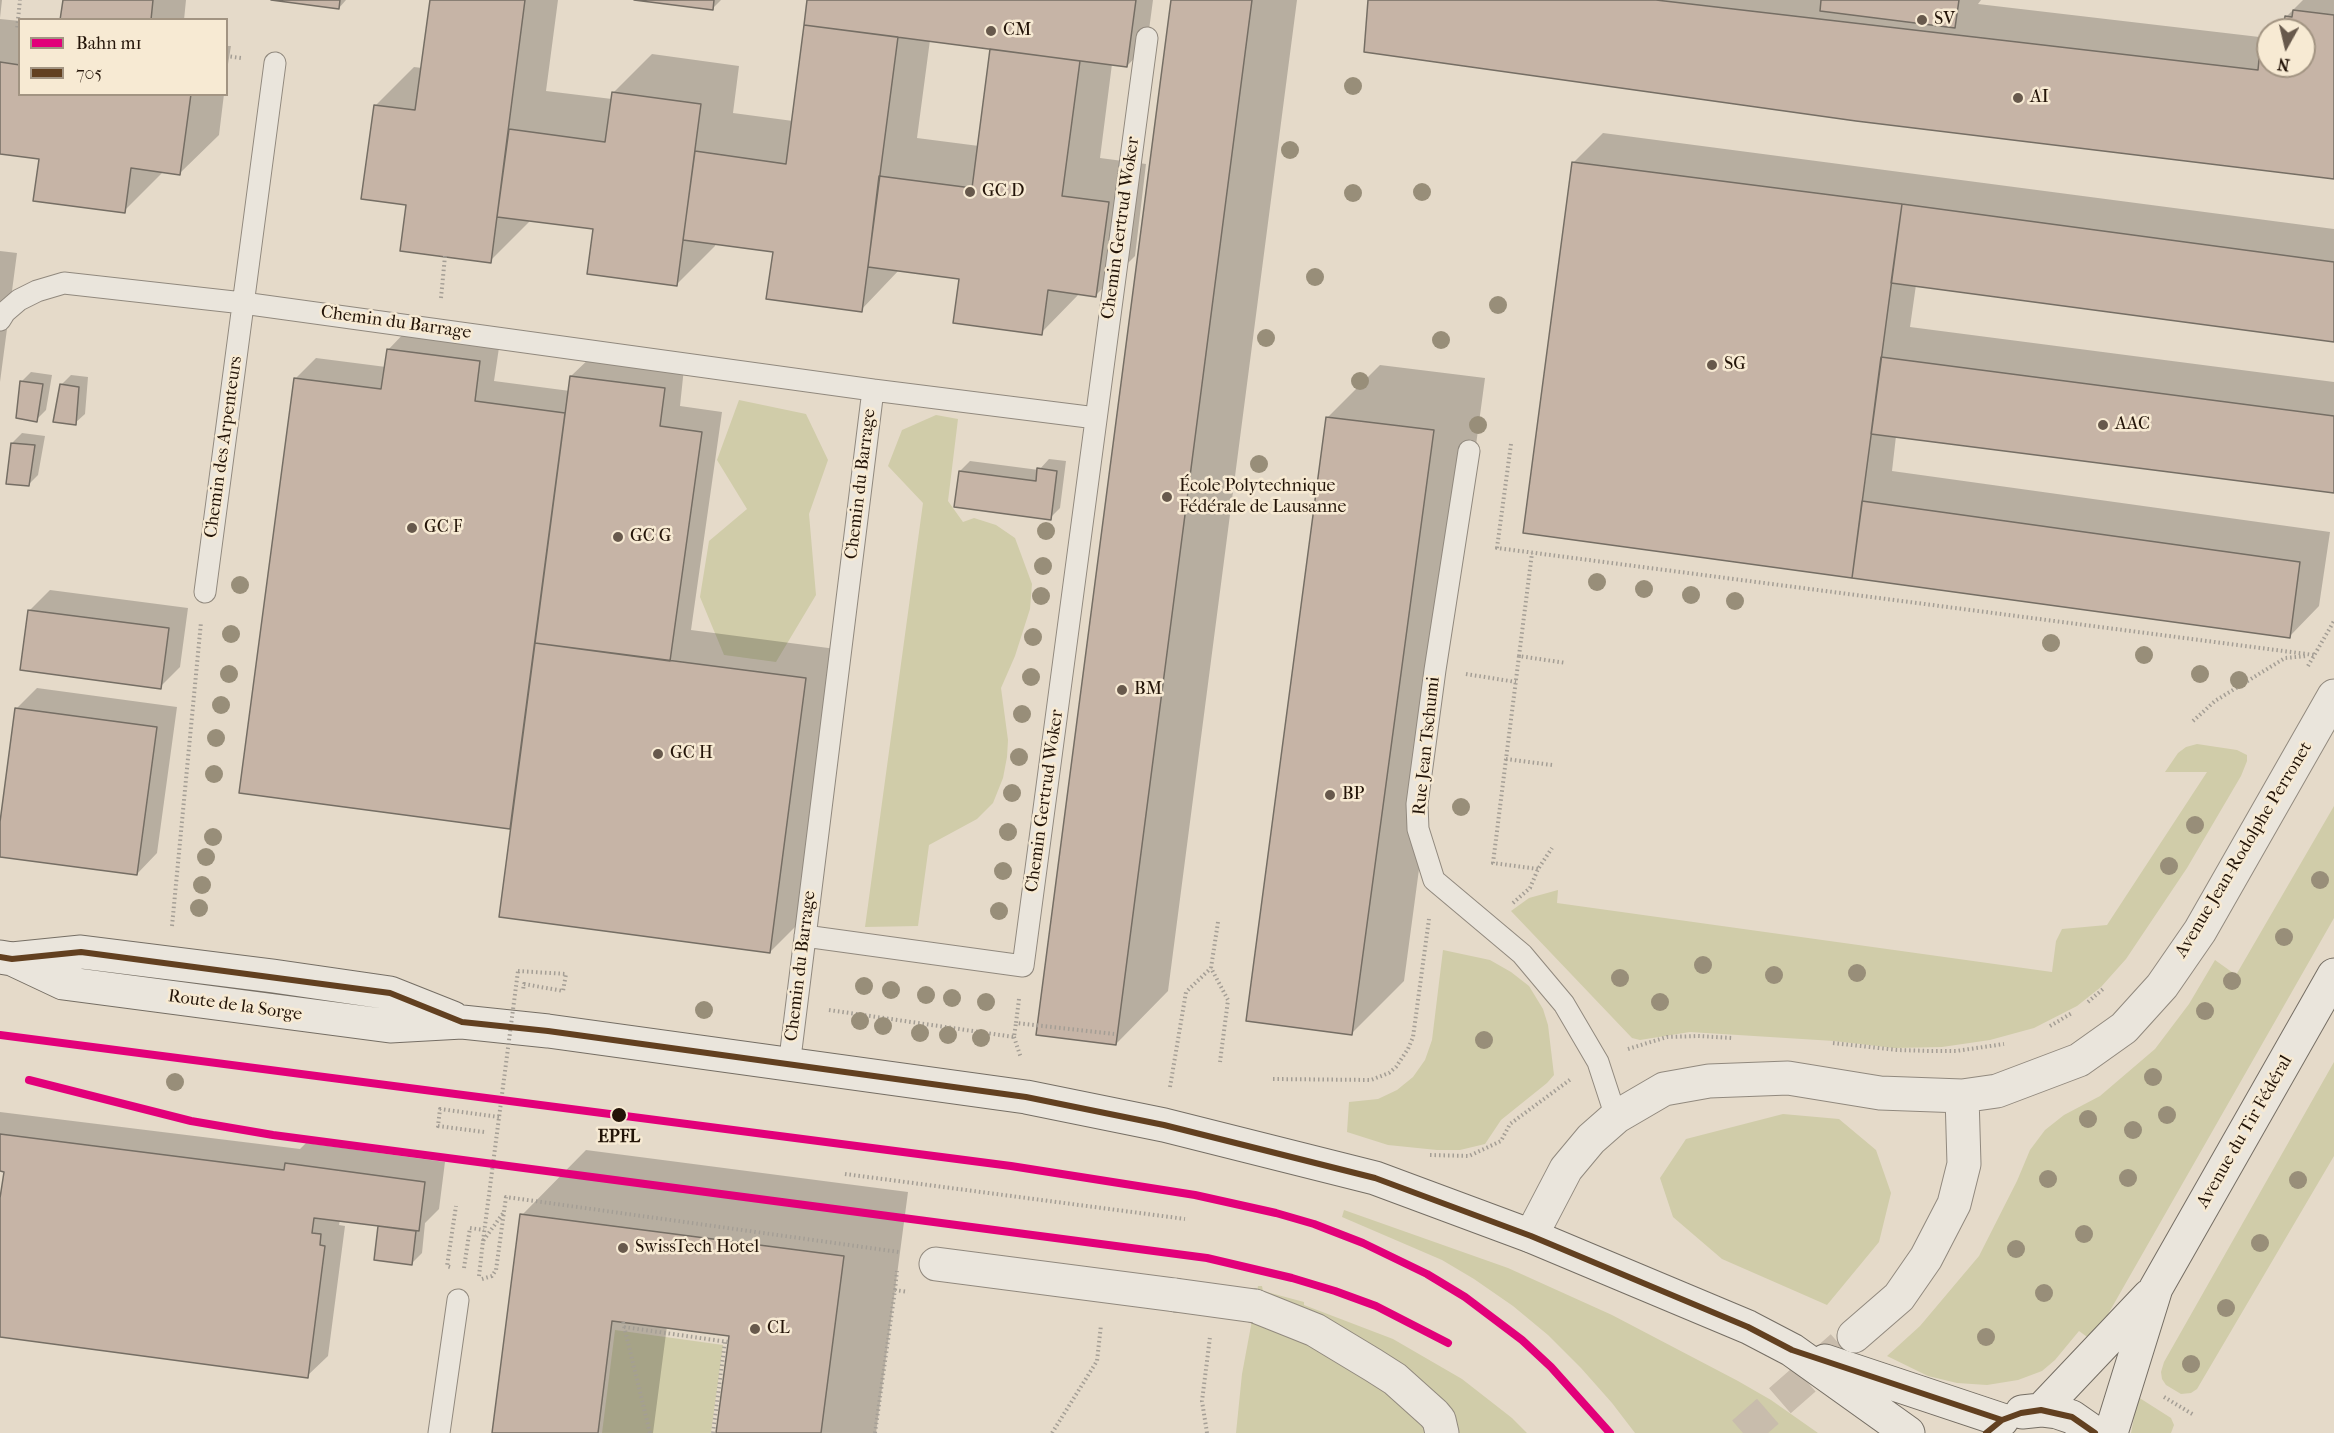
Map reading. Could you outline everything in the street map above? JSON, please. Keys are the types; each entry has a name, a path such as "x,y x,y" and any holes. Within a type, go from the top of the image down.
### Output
{"street":[{"name":"Avenue Jean-Rodolphe Perronet","path":"1531,1236 1566,1169 1592,1139 1616,1117 1664,1089 1742,1078 1788,1078 1880,1093 1962,1096 1997,1091 2079,1060 2124,1028 2162,986 2200,931 2334,696"},
{"name":"Route de la Sorge","path":"6,958 81,952 390,993 462,1022 548,1031 1026,1097 1164,1125 1375,1178 1531,1236 1748,1327 1792,1350 1994,1426"},
{"name":"Avenue du Tir Fédéral","path":"2110,1433 2156,1288 2334,975"},
{"path":"1854,1336 1899,1297 1926,1258 1954,1204 1964,1164 1962,1096"},
{"path":"936,1264 1255,1306 1315,1330 1381,1370 1434,1414 1439,1420 1442,1433"},
{"name":"Avenue du Tir Fédéral","path":"2041,1410 2156,1288"},
{"name":"Route de la Sorge","path":"1792,1350 1908,1433"},
{"path":"1994,1426 2021,1413 2041,1410 2072,1417 2095,1433"}],"lane":[{"name":"Chemin Gertrud Woker","path":"805,936 1023,966 1147,38"},
{"name":"Chemin des Arpenteurs","path":"204,592 275,63"},
{"path":"0,320 5,312 19,300 37,291 64,284 243,303"},
{"name":"Chemin du Barrage","path":"243,303 873,390 789,1066"},
{"path":"873,390 1096,418"},
{"name":"Rue Jean Tschumi","path":"1434,880 1418,829 1417,804 1469,451"},
{"path":"1434,880 1522,954 1564,1004 1598,1062 1616,1117"},
{"path":"439,1433 458,1300"}],"path":[{"path":"18,18 20,0"},
{"path":"438,329 445,256"},
{"path":"1511,444 1497,548 2314,655 2285,658 2215,701 2193,721"},
{"path":"1532,553 1493,863 1538,869"},
{"path":"171,927 204,592"},
{"path":"1519,656 1566,663"},
{"path":"1435,670 1516,682"},
{"path":"1506,759 1552,765"},
{"path":"1487,925 1530,888 1538,869 1552,848"},
{"path":"1273,1080 1371,1080 1389,1073 1396,1066 1413,1037 1434,880"},
{"path":"1218,922 1211,968 1228,1000 1220,1062"},
{"path":"1164,1125 1186,992 1211,968"},
{"path":"524,984 563,991 566,974 518,971 478,1279 492,1276 496,1270 506,1197 899,1252 875,1433"},
{"path":"2082,1006 2105,987"},
{"path":"1018,1003 1014,1037 1024,1069"},
{"path":"796,1005 1014,1037"},
{"path":"2040,1031 2060,1022 2075,1011"},
{"path":"1016,1023 1114,1034"},
{"path":"1426,1155 1470,1156 1501,1141 1510,1124 1554,1089 1598,1062 1640,1044 1667,1037 1698,1036 1740,1039"},
{"path":"1832,1043 1939,1052 1987,1048 2009,1042"},
{"path":"484,1132 438,1126 440,1109 499,1117"},
{"path":"845,1174 1185,1219"},
{"path":"456,1206 447,1266 464,1268 470,1228 484,1230"},
{"path":"483,1241 504,1212"},
{"path":"895,1290 913,1293"},
{"path":"1052,1433 1097,1361 1102,1318"},
{"path":"650,1433 623,1324 727,1342 713,1433"},
{"path":"1207,1433 1202,1401 1211,1332"},
{"path":"2157,1393 2194,1415"}],"shaded area":[{"path":"739,400 806,414 828,460 809,514 816,595 776,662 724,655 700,597 709,541 747,509 717,460"},
{"path":"936,415 958,419 948,501 963,522 974,518 996,525 1015,538 1032,584 1030,609 1015,656 1001,688 1008,740 1007,757 1003,778 993,803 977,819 929,845 918,926 865,927 923,503 888,466 902,430"},
{"path":"2197,744 2237,750 2247,755 2247,761 2241,776 2187,868 2126,959 2101,987 2077,1006 2034,1028 1990,1040 1942,1047 1894,1048 1834,1041 1690,1032 1640,1040 1632,1038 1511,911 1529,898 1558,890 1557,903 2052,972 2056,941 2062,929 2107,925 2207,772 2165,772 2178,753 2186,747"},
{"path":"2334,806 2334,918 2103,1323 2090,1339 2079,1331 2055,1360 2042,1371 2018,1380 1987,1385 1957,1383 1928,1376 1887,1356 1920,1326 1979,1256 2030,1150 2045,1130 2064,1115 2100,1096 2155,1049 2189,1004 2215,960 2236,975"},
{"path":"1443,950 1490,960 1529,986 1543,1009 1548,1025 1554,1075 1501,1120 1485,1144 1460,1150 1437,1150 1388,1145 1347,1132 1349,1102 1378,1099 1397,1090 1413,1077 1425,1060 1432,1040"},
{"path":"2334,1062 2334,1156 2197,1389 2191,1393 2181,1394 2166,1385 2162,1379 2161,1372 2164,1362"},
{"path":"1783,1114 1839,1119 1876,1150 1891,1193 1879,1242 1827,1305 1722,1259 1673,1217 1660,1178 1686,1139"},
{"path":"1344,1210 1508,1268 1612,1315 1738,1381 1771,1400 1818,1433 1635,1433 1581,1368 1548,1335 1513,1306 1442,1260 1342,1217"},
{"path":"1258,1286 1262,1286 1263,1291 1304,1302 1304,1305 1393,1339 1462,1379 1512,1418 1527,1433 1450,1433 1256,1296"},
{"path":"1253,1315 1373,1376 1431,1433 1236,1433 1242,1374"},
{"path":"615,1330 723,1345 711,1433 602,1433"},
{"path":"2138,1397 2171,1418 2174,1425 2171,1433 2131,1433"}],"building":[{"path":"63,0 153,0 151,18 60,18"},
{"path":"271,0 340,0 339,9"},
{"path":"430,0 525,0 491,263 400,251 406,205 361,199 374,105 415,110"},
{"path":"634,0 714,0 713,10"},
{"name":"CM","path":"807,0 1136,0 1127,67 804,25"},
{"name":"BM","path":"1171,0 1252,0 1116,1045 1036,1035"},
{"name":"AI","path":"1368,0 1656,0 2256,70 2256,78 2316,78 2316,18 2285,18 2285,16 2292,17 2293,10 2334,15 2334,179 1856,121 1364,52"},
{"name":"SV","path":"1821,0 1959,0 1955,28 1820,11"},
{"path":"804,25 898,37 862,312 766,299 773,252 683,240 695,151 786,164"},
{"name":"GC D","path":"990,49 1080,61 1062,196 1109,202 1096,297 1048,290 1042,335 953,323 959,279 868,267 879,176 972,188"},
{"path":"0,62 18,65 18,96 191,96 180,175 131,168 125,213 33,201 39,159 0,154"},
{"path":"612,92 701,104 677,286 587,274 593,229 497,217 509,129 605,142"},
{"name":"SG","path":"1572,162 1902,204 1852,578 1523,533"},
{"path":"1902,204 2334,262 2334,342 1891,283"},
{"name":"GC F","path":"387,349 480,361 475,401 565,413 510,829 239,793 294,378 381,389"},
{"name":"AAC","path":"1881,357 2334,416 2334,493 1871,434"},
{"name":"GC G","path":"570,376 665,388 660,426 702,432 670,661 535,643"},
{"path":"20,381 43,384 37,422 16,418"},
{"path":"60,384 79,387 76,425 53,422"},
{"name":"BP","path":"1326,417 1434,430 1352,1035 1246,1021"},
{"path":"11,443 35,445 29,486 6,484"},
{"path":"1037,468 1057,471 1051,520 954,507 959,471 1036,481"},
{"path":"1862,501 2300,562 2290,638 1852,578"},
{"path":"28,610 169,628 161,689 20,670"},
{"name":"GC H","path":"535,643 806,678 770,953 499,917"},
{"path":"15,708 157,727 137,875 0,857 0,822"},
{"path":"0,1134 284,1170 285,1163 425,1182 419,1231 314,1218 312,1233 321,1234 320,1245 325,1246 308,1378 0,1337 0,1198 4,1172 0,1171"},
{"name":"CL","path":"520,1214 844,1256 821,1433 716,1433 729,1336 612,1321 598,1433 492,1433"},
{"path":"378,1226 416,1231 412,1265 374,1260"}],"tunnel":[{"path":"1743,1433 1854,1336"}],"rail line":[{"name":"m1","path":"0,1035 1011,1166 1195,1195 1276,1213 1314,1224 1363,1243 1427,1274 1465,1297 1522,1340 1551,1367 1610,1433"},
{"name":"m1","path":"29,1080 191,1121 273,1135 1207,1258 1292,1278 1335,1291 1376,1306 1448,1343"}],"transit line":[{"name":"705","path":"0,957 12,959 81,952 390,993 462,1022 548,1031 1026,1097 1164,1125 1375,1178 1531,1236 1748,1327 1792,1350 2002,1420"},
{"name":"705","path":"1986,1433 2002,1420 2021,1413 2041,1410 2072,1417 2095,1433"}],"place":[{"name":"SV","path":"1922,20"},
{"name":"CM","path":"991,31"},
{"name":"AI","path":"2018,98"},
{"name":"GC D","path":"970,192"},
{"name":"SG","path":"1712,365"},
{"name":"AAC","path":"2103,425"},
{"name":"École Polytechnique Fédérale de Lausanne","path":"1167,497"},
{"name":"GC F","path":"412,528"},
{"name":"GC G","path":"618,537"},
{"name":"BM","path":"1122,690"},
{"name":"GC H","path":"658,754"},
{"name":"BP","path":"1330,795"},
{"name":"EPFL","path":"619,1115"},
{"name":"SwissTech Hotel","path":"623,1248"},
{"name":"CL","path":"755,1329"}]}
